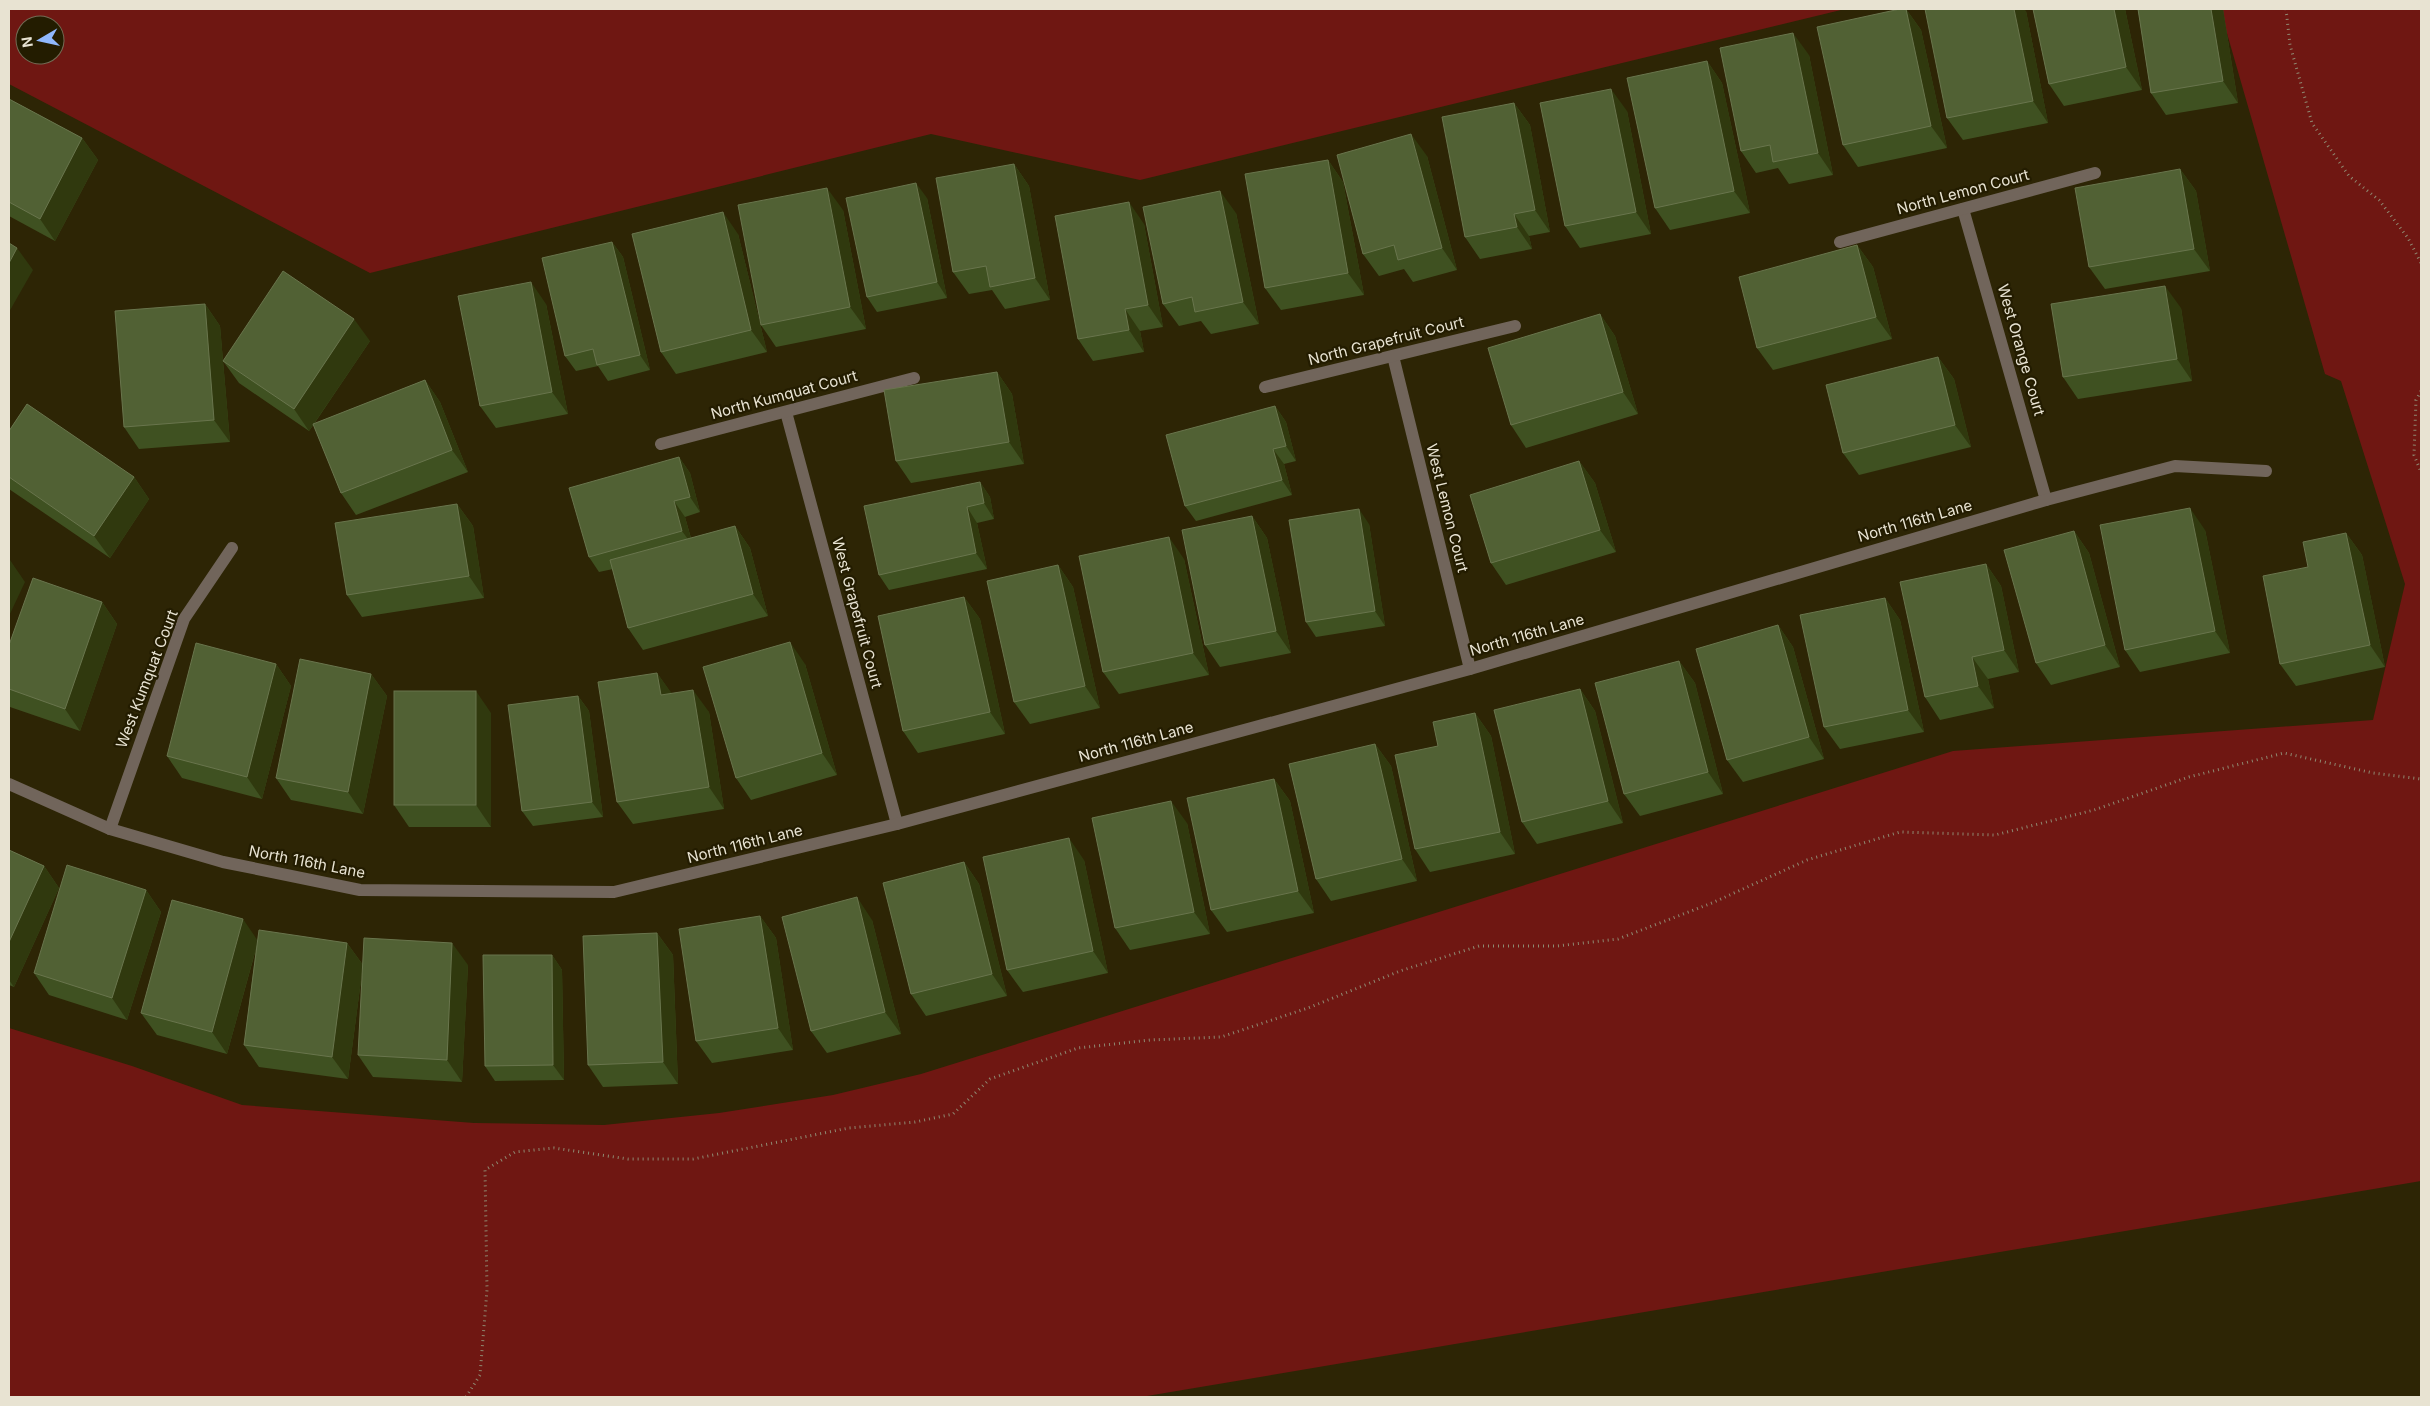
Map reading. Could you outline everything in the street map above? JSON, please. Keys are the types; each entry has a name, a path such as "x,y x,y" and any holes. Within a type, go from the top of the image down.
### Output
{"street":[{"name":"North Lemon Court","path":"1840,242 2096,173"},
{"name":"West Orange Court","path":"1964,208 2046,500"},
{"name":"North Grapefruit Court","path":"1265,388 1515,326"},
{"name":"West Lemon Court","path":"1393,356 1470,669"},
{"name":"North Kumquat Court","path":"661,444 914,378"},
{"name":"West Grapefruit Court","path":"786,412 897,824"},
{"name":"North 116th Lane","path":"9,784 110,829 223,862 360,890 614,892 897,824 1470,669 2046,500 2175,466 2266,472"},
{"name":"West Kumquat Court","path":"110,829 184,619 232,548"}],"path":[{"path":"2286,9 2290,45 2312,122 2348,176 2379,200 2408,238 2421,263"},
{"path":"2421,391 2416,400 2414,455 2421,472"},
{"path":"466,1397 480,1375 487,1290 485,1170 515,1152 554,1148 628,1159 693,1158 849,1128 915,1122 953,1114 990,1079 1078,1048 1150,1040 1221,1038 1308,1008 1400,971 1479,946 1557,946 1618,939 1712,903 1807,860 1900,832 1994,835 2094,810 2189,777 2284,754 2374,772 2421,779"}],"shaded area":[{"path":"9,9 1845,9 1140,180 931,134 370,273 9,84"},
{"path":"2220,9 2421,9 2421,1181 1141,1397 9,1397 9,1028 132,1066 242,1105 474,1123 604,1125 719,1113 833,1095 921,1074 1953,751 2373,720 2405,584 2341,381 2325,374"}],"building":[{"path":"1906,9 1931,126 1843,145 1817,27"},
{"path":"1925,9 2014,9 2033,101 1947,118"},
{"path":"2033,9 2114,9 2126,67 2049,84"},
{"path":"2138,9 2211,9 2223,81 2151,93"},
{"path":"1793,33 1818,153 1773,162 1770,145 1741,151 1720,48"},
{"path":"1707,61 1734,191 1655,208 1627,78"},
{"path":"1611,89 1636,212 1565,226 1540,103"},
{"path":"9,99 82,138 40,219 9,202"},
{"path":"1514,103 1535,210 1514,214 1517,227 1465,237 1442,117"},
{"path":"1411,134 1442,248 1398,260 1394,245 1363,254 1337,155"},
{"path":"1328,160 1348,273 1265,288 1245,174"},
{"path":"1014,164 1035,278 990,287 986,266 953,272 936,178"},
{"path":"2180,169 2194,249 2089,267 2075,188"},
{"path":"916,183 937,282 867,297 846,198"},
{"path":"827,188 850,307 761,325 738,205"},
{"path":"1220,191 1243,302 1195,312 1192,297 1163,304 1143,207"},
{"path":"1129,202 1148,305 1125,309 1129,330 1078,339 1055,216"},
{"path":"723,212 751,330 661,352 632,234"},
{"path":"612,242 640,355 597,365 593,349 565,356 542,258"},
{"path":"9,243 17,248 9,263"},
{"path":"1857,245 1876,317 1757,348 1739,277"},
{"path":"283,271 354,319 294,409 223,361"},
{"path":"531,282 552,392 480,406 458,296"},
{"path":"2165,286 2177,359 2063,377 2051,304"},
{"path":"205,304 214,420 124,427 115,311"},
{"path":"1600,314 1623,392 1511,425 1488,348"},
{"path":"1938,357 1955,425 1843,453 1826,385"},
{"path":"997,372 1009,442 896,461 884,390"},
{"path":"425,380 452,450 341,493 313,424"},
{"path":"27,404 134,477 94,536 9,477 9,431"},
{"path":"1275,406 1286,446 1273,449 1282,480 1185,506 1166,435"},
{"path":"679,457 690,497 674,501 682,531 589,557 569,488"},
{"path":"1579,461 1600,530 1491,563 1470,495"},
{"path":"980,482 984,503 967,507 976,553 879,575 864,506"},
{"path":"457,504 469,576 347,595 335,523"},
{"path":"2190,508 2215,631 2125,650 2100,525"},
{"path":"1359,509 1375,611 1306,622 1289,520"},
{"path":"1252,516 1276,631 1205,645 1182,530"},
{"path":"735,526 753,594 628,628 610,560"},
{"path":"2074,531 2105,645 2036,663 2004,550"},
{"path":"2346,533 2370,645 2280,664 2263,576 2308,567 2303,542"},
{"path":"1169,537 1193,653 1103,672 1079,556"},
{"path":"1986,564 2004,650 1972,657 1978,686 1925,697 1900,582"},
{"path":"1058,565 1085,686 1014,702 987,581"},
{"path":"33,578 102,602 65,709 9,689 9,645"},
{"path":"964,597 990,712 903,731 878,616"},
{"path":"1885,598 1908,710 1824,727 1800,615"},
{"path":"1778,625 1809,737 1727,760 1696,649"},
{"path":"790,642 822,753 736,778 703,667"},
{"path":"196,643 276,664 247,777 167,756"},
{"path":"300,659 371,674 348,792 276,778"},
{"path":"1679,661 1708,772 1624,794 1595,683"},
{"path":"657,673 661,695 693,690 709,787 617,802 598,682"},
{"path":"1580,689 1608,801 1522,822 1494,710"},
{"path":"394,691 476,691 476,805 394,805"},
{"path":"578,696 592,802 522,811 508,705"},
{"path":"1475,713 1500,832 1415,849 1395,755 1438,746 1433,722"},
{"path":"1375,744 1402,859 1316,879 1289,764"},
{"path":"1274,779 1298,891 1211,910 1187,798"},
{"path":"1171,801 1194,912 1115,928 1092,818"},
{"path":"1069,838 1093,951 1007,970 983,857"},
{"path":"9,850 44,866 9,942"},
{"path":"964,862 992,974 911,994 883,883"},
{"path":"67,865 146,890 112,998 34,973"},
{"path":"857,897 885,1012 811,1031 782,917"},
{"path":"172,900 243,919 212,1032 141,1013"},
{"path":"760,916 778,1028 696,1041 679,929"},
{"path":"259,930 347,943 332,1057 244,1045"},
{"path":"657,933 663,1062 588,1065 583,936"},
{"path":"364,938 452,943 447,1060 358,1055"},
{"path":"483,955 552,955 553,1065 485,1066"}]}
